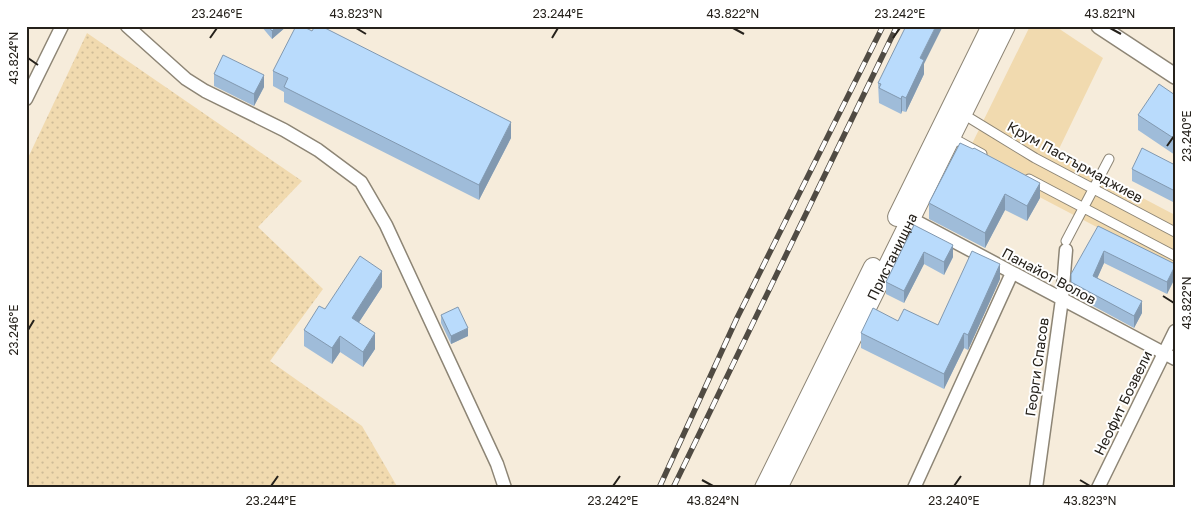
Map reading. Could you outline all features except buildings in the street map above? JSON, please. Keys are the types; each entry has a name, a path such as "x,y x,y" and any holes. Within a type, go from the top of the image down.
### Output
{"main road":[{"name":"Пристанищна","path":"764,488 991,26"},
{"name":"Пристанищна","path":"778,488 1006,26"}],"street":[{"path":"26,99 62,26"},
{"path":"127,26 186,79 205,92 284,130 318,150 361,182 386,225 497,464 505,488"},
{"path":"1100,26 1175,76"},
{"name":"Крум Пастърмаджиев","path":"962,114 1035,158 1175,232"},
{"path":"951,137 992,159"},
{"path":"1066,246 1109,159"},
{"path":"1017,172 1175,256"},
{"name":"Панайот Волов","path":"910,218 1169,356"},
{"name":"Георги Спасов","path":"1036,488 1062,299 1066,246"},
{"path":"914,488 1012,273"},
{"name":"Неофит Бозвели","path":"1098,488 1169,356 1175,331"}],"shaded area":[{"path":"1030,26 1055,26 1103,58 1057,153 1175,215 1175,268 965,158"},
{"path":"87,33 302,181 258,227 323,289 270,361 362,426 398,488 26,488 26,162"}],"railway":[{"path":"659,488 737,318 883,26"},
{"path":"673,488 897,26"}]}
